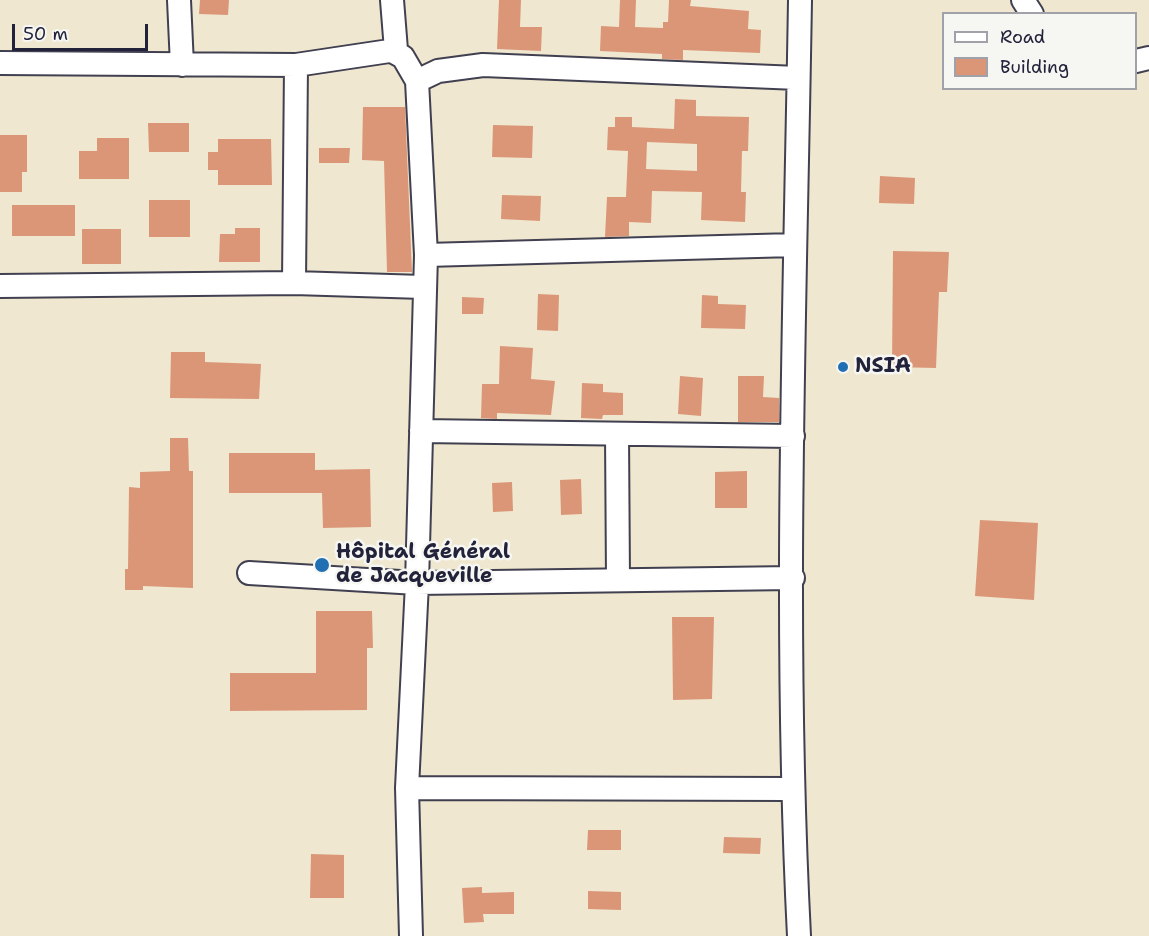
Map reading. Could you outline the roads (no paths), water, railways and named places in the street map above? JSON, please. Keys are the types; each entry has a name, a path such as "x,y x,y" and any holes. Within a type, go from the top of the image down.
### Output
{"street":[{"path":"179,0 182,65"},
{"path":"392,0 396,50"},
{"path":"798,936 791,789 794,245 798,78 805,0"},
{"path":"0,63 296,64 396,50"},
{"path":"396,50 392,51 403,57 417,81 426,255 423,286 417,583 406,788 411,936"},
{"path":"294,283 296,64"},
{"path":"417,81 438,71 483,65 798,78"},
{"path":"426,255 794,245"},
{"path":"0,286 294,283 423,286"},
{"path":"421,432 793,436"},
{"path":"617,434 618,580"},
{"path":"249,573 417,583 793,578"},
{"path":"406,788 791,789"}],"place":[{"name":"NSIA","path":"843,367"},
{"name":"Hôpital Général de Jacqueville","path":"322,565"}]}
